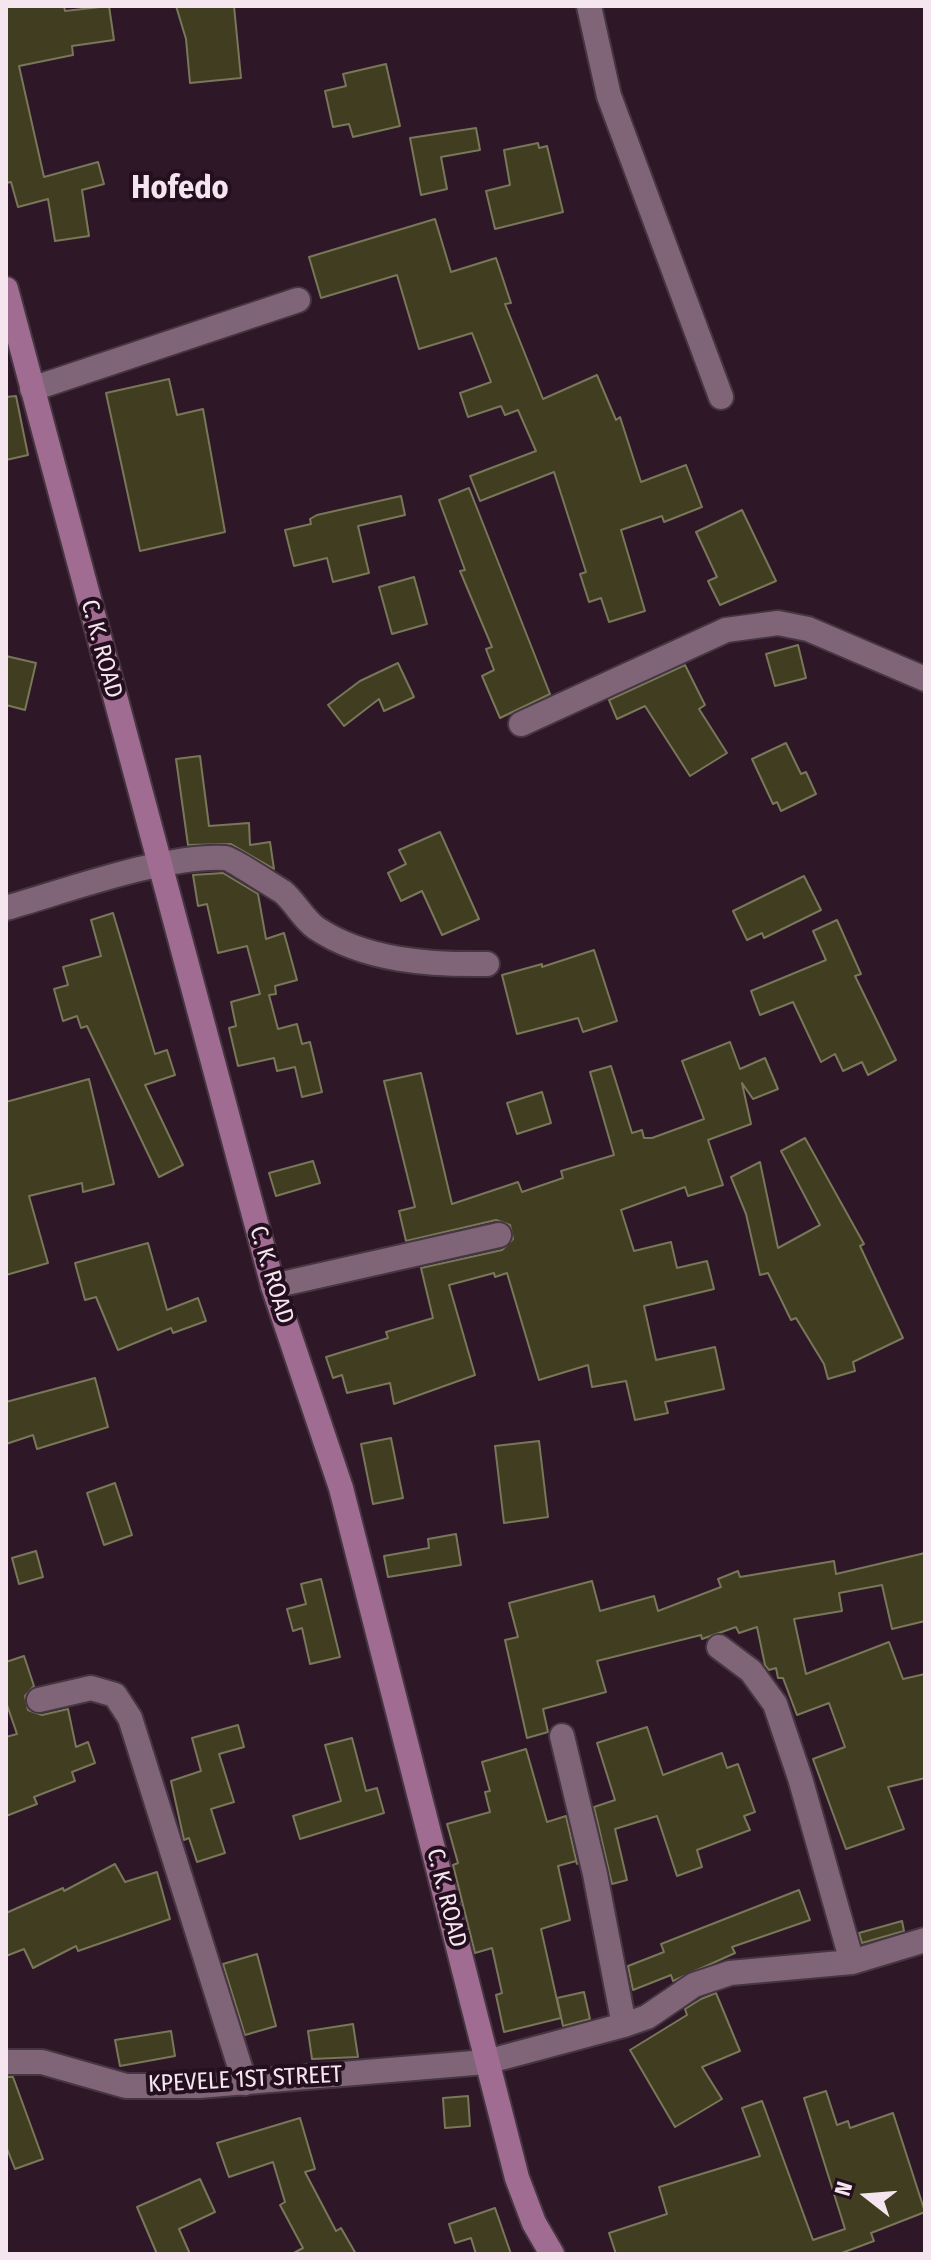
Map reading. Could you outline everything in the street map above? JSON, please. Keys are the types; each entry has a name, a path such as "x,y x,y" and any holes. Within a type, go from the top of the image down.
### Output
{"street":[{"path":"589,6 609,96 721,397"},
{"name":"C. K. ROAD","path":"6,289 273,1286 341,1488 486,2062 525,2201 552,2254"},
{"path":"32,389 298,300"},
{"path":"521,724 726,630 778,623 808,629 925,679"},
{"path":"6,908 158,865 228,858 284,893 313,926 345,943 440,965 487,964"},
{"path":"273,1286 499,1235"},
{"path":"719,1647 751,1671 775,1704 800,1778 852,1962"},
{"path":"39,1700 91,1688 115,1695 130,1718 245,2083"},
{"path":"562,1736 595,1874 624,2025"},
{"name":"KPEVELE 1ST STREET","path":"6,2062 42,2062 126,2086 245,2083 486,2062 647,2017 694,1985 730,1973 852,1962 925,1940"}],"building":[{"path":"6,6 64,6 65,11 109,6 114,40 72,46 73,55 19,66 44,177 98,162 104,184 82,190 89,236 55,241 48,199 18,207 11,182 6,183"},
{"path":"176,6 234,6 241,78 190,83 186,39"},
{"path":"386,64 400,126 353,137 349,124 333,127 325,91 346,86 343,74"},
{"path":"476,128 480,150 441,157 447,189 421,195 410,138"},
{"path":"538,143 539,148 547,146 563,212 495,229 486,191 510,185 504,150"},
{"path":"435,219 451,272 496,258 511,303 505,304 543,399 597,375 616,420 620,417 641,482 686,465 702,507 664,522 662,516 621,530 645,611 609,622 601,598 589,602 580,574 586,572 554,472 480,501 470,476 536,451 518,410 505,415 501,406 468,417 460,393 491,382 472,333 419,349 397,275 321,298 309,257"},
{"path":"169,379 177,415 203,409 225,532 140,551 106,393"},
{"path":"16,396 28,455 6,460 6,397"},
{"path":"469,488 550,694 500,718 482,676 494,670 486,649 492,647 460,571 465,570 439,500"},
{"path":"401,496 405,515 358,526 369,573 333,582 327,558 294,566 285,530 311,524 310,519 317,515"},
{"path":"742,510 776,581 720,605 708,581 717,577 696,532"},
{"path":"414,577 427,624 392,634 379,587"},
{"path":"798,645 806,678 775,686 766,654"},
{"path":"6,656 36,663 25,710 6,705"},
{"path":"398,663 414,697 384,711 379,699 344,726 328,705 360,681"},
{"path":"685,665 705,705 699,709 727,753 690,776 645,706 617,719 609,700"},
{"path":"786,743 801,774 806,772 816,794 781,811 777,802 773,804 752,759"},
{"path":"200,756 209,826 249,823 250,845 270,842 274,869 231,844 188,845 176,759"},
{"path":"440,832 479,919 442,935 422,891 401,901 388,873 406,864 399,850"},
{"path":"223,873 258,894 266,939 284,933 297,980 275,986 276,994 269,995 278,1029 297,1024 302,1044 310,1042 322,1092 302,1097 295,1067 277,1071 274,1058 238,1066 229,1028 236,1026 231,1002 260,994 247,946 218,953 207,904 198,906 193,875"},
{"path":"804,876 821,910 764,938 762,933 747,940 733,911"},
{"path":"113,913 155,1054 167,1050 175,1075 145,1085 183,1165 159,1177 87,1026 81,1028 77,1016 63,1021 54,989 68,985 63,967 101,956 91,920"},
{"path":"837,920 861,974 855,976 896,1060 868,1075 862,1062 843,1071 835,1054 821,1062 793,1002 760,1015 751,991 826,960 813,931"},
{"path":"594,950 617,1021 583,1032 578,1018 517,1034 502,975 542,964 542,967"},
{"path":"730,1042 740,1069 765,1058 778,1089 753,1099 742,1083 751,1124 708,1140 723,1185 688,1196 685,1187 621,1210 634,1251 671,1242 677,1268 707,1261 714,1289 644,1306 656,1360 715,1347 724,1389 665,1402 668,1413 635,1420 626,1381 592,1387 588,1365 539,1380 507,1273 495,1277 494,1273 449,1285 475,1375 394,1404 390,1383 347,1393 342,1375 333,1378 326,1357 388,1338 386,1332 433,1318 421,1268 502,1250 513,1239 510,1225 496,1220 406,1241 399,1211 415,1207 384,1081 421,1073 452,1204 518,1182 522,1192 563,1178 561,1171 614,1155 590,1072 611,1066 632,1133 642,1130 644,1138 652,1138 704,1119 682,1061"},
{"path":"89,1079 114,1184 83,1192 82,1183 29,1196 48,1263 6,1275 6,1102"},
{"path":"542,1092 551,1123 517,1134 507,1103"},
{"path":"805,1138 864,1244 860,1246 903,1338 853,1362 855,1371 828,1379 824,1364 796,1318 791,1320 768,1273 760,1275 746,1214 731,1177 760,1162 778,1248 820,1225 781,1151"},
{"path":"313,1161 320,1183 276,1196 269,1173"},
{"path":"148,1243 167,1310 198,1298 206,1321 173,1333 171,1328 118,1350 96,1297 85,1300 75,1263"},
{"path":"95,1378 108,1427 37,1449 33,1435 6,1444 6,1402"},
{"path":"391,1438 403,1498 373,1504 361,1444"},
{"path":"539,1441 548,1517 504,1523 495,1446"},
{"path":"115,1483 132,1535 104,1545 87,1493"},
{"path":"456,1534 461,1565 388,1577 384,1556 429,1548 428,1539"},
{"path":"36,1551 43,1577 19,1584 12,1558"},
{"path":"925,1553 925,1621 892,1629 882,1585 839,1593 842,1611 794,1619 806,1674 889,1642 903,1679 925,1674 925,1778 888,1787 904,1829 846,1849 813,1759 845,1747 829,1703 797,1715 783,1678 778,1678 776,1668 769,1670 765,1665 757,1627 739,1633 736,1627 702,1639 701,1635 597,1661 606,1692 543,1709 548,1732 527,1738 505,1640 518,1637 509,1603 592,1581 600,1611 654,1596 658,1611 721,1587 718,1579 738,1571 740,1577 834,1561 836,1574"},
{"path":"321,1579 340,1657 310,1664 302,1628 293,1631 287,1609 306,1604 301,1584"},
{"path":"24,1656 34,1686 25,1696 28,1710 42,1715 68,1709 76,1747 88,1742 95,1763 72,1772 75,1781 34,1797 37,1804 6,1816 6,1737 17,1734 6,1702 6,1662"},
{"path":"238,1725 244,1747 219,1754 234,1802 211,1809 225,1853 197,1862 189,1838 184,1840 171,1781 201,1771 192,1738"},
{"path":"647,1727 663,1775 722,1753 727,1768 738,1764 755,1812 744,1816 750,1830 697,1850 702,1867 677,1876 657,1816 615,1829 627,1880 612,1884 594,1807 615,1800 597,1743"},
{"path":"352,1738 366,1791 377,1788 384,1813 300,1839 293,1816 341,1801 325,1745"},
{"path":"526,1749 547,1822 566,1816 577,1864 576,1861 558,1866 570,1920 541,1929 561,2018 504,2032 496,1995 502,1993 492,1948 475,1953 453,1865 458,1863 447,1824 490,1812 485,1792 490,1791 482,1762"},
{"path":"115,1864 125,1882 157,1872 170,1919 78,1951 76,1946 33,1968 24,1949 6,1956 6,1913 63,1888 64,1891"},
{"path":"799,1890 810,1920 732,1947 735,1953 673,1981 671,1975 633,1990 628,1966 664,1952 661,1944"},
{"path":"902,1921 904,1931 862,1943 859,1933"},
{"path":"257,1954 276,2026 245,2035 223,1964"},
{"path":"584,1992 590,2019 563,2026 557,1998"},
{"path":"716,1993 740,2051 702,2067 722,2099 675,2127 630,2050 687,2015 685,2009"},
{"path":"353,2024 358,2057 312,2059 308,2031"},
{"path":"171,2031 175,2056 120,2066 115,2040"},
{"path":"6,2077 13,2077 43,2159 15,2169 6,2146"},
{"path":"826,2091 837,2125 848,2121 850,2128 893,2113 925,2212 871,2233 874,2241 839,2254 616,2254 609,2233 667,2214 659,2187 760,2156 742,2108 762,2101 813,2240 845,2229 804,2098"},
{"path":"468,2096 470,2126 445,2128 443,2098"},
{"path":"300,2118 315,2169 305,2172 336,2231 341,2228 356,2254 292,2254 303,2248 280,2205 285,2202 273,2162 229,2177 217,2143"},
{"path":"200,2179 215,2212 179,2229 190,2254 157,2254 137,2207"},
{"path":"495,2208 511,2254 476,2254 471,2238 455,2243 449,2224"}],"district":[{"name":"Hofedo","path":"180,189"}]}
